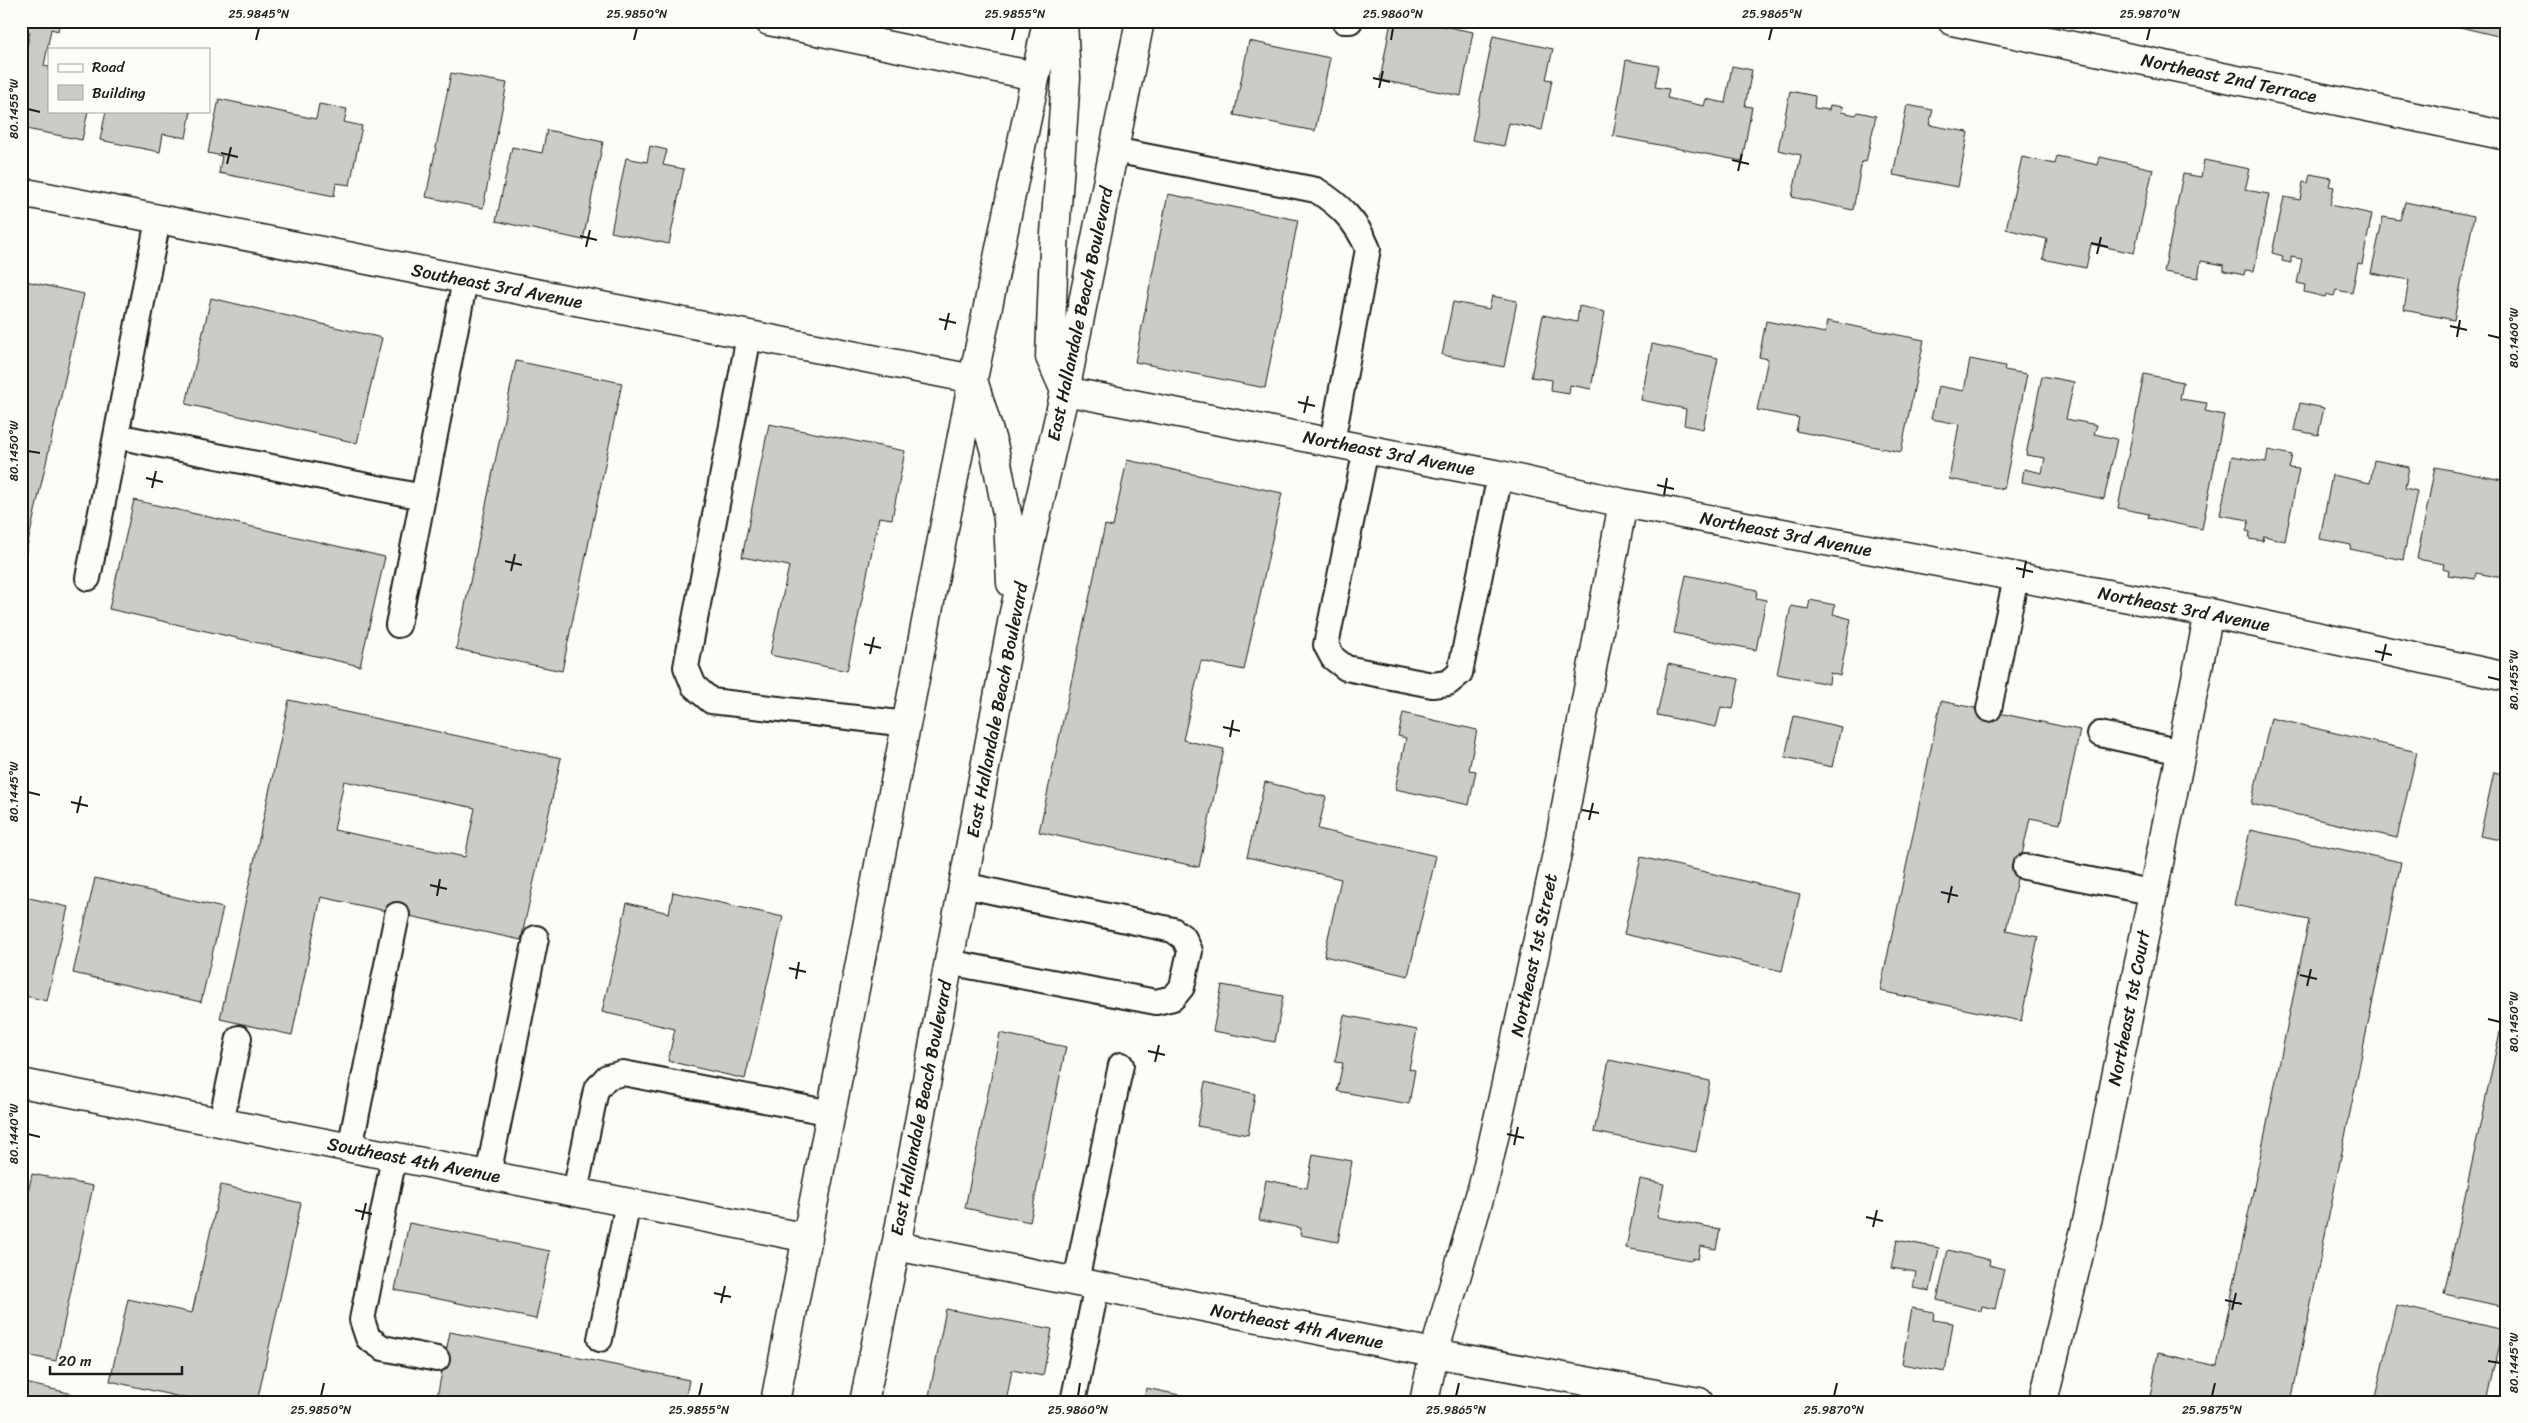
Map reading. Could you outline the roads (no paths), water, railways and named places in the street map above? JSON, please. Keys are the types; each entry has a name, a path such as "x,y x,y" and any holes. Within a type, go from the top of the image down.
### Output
{"street":[{"path":"769,21 1035,76"},
{"path":"775,1402 973,379 1046,21"},
{"path":"1063,21 1066,78 1054,248 1050,357 1065,391"},
{"name":"East Hallandale Beach Boulevard","path":"864,1402 896,1246 1013,617 1065,391 1140,21"},
{"name":"Northeast 2nd Terrace","path":"1952,21 2507,136"},
{"name":"Southeast 3rd Avenue","path":"21,192 973,379"},
{"path":"973,379 994,448 1008,519 1013,617"},
{"name":"Northeast 3rd Avenue","path":"1065,391 1500,475 1623,503 2209,613 2507,677"},
{"name":"Northeast 1st Street","path":"1424,1402 1434,1353 1485,1178 1558,849 1623,503"},
{"name":"Northeast 1st Court","path":"2043,1402 2088,1218 2151,892 2209,613"},
{"name":"Southeast 4th Avenue","path":"21,1083 808,1238"},
{"name":"Northeast 4th Avenue","path":"896,1246 1434,1353 1699,1402"}],"lane":[{"path":"1344,21 1350,21"},
{"path":"1114,150 1316,190 1332,200 1360,230 1368,249 1332,442"},
{"path":"88,578 158,220"},
{"path":"398,625 465,280"},
{"path":"749,336 686,667 691,680 694,686 711,701 907,724"},
{"path":"116,436 424,497"},
{"path":"1366,449 1326,645 1333,658 1346,668 1432,684 1448,683 1460,673 1500,475"},
{"path":"1989,709 2016,577"},
{"path":"2100,734 2181,752"},
{"path":"2025,867 2151,892"},
{"path":"948,962 1156,1002 1173,998 1182,987 1190,951 1184,938 1173,930 963,885"},
{"path":"350,1148 397,915"},
{"path":"488,1175 536,938"},
{"path":"221,1122 239,1038"},
{"path":"1073,1402 1086,1283 1121,1065"},
{"path":"576,1192 596,1090 607,1077 623,1073 832,1114"},
{"path":"394,1157 362,1320 368,1338 384,1348 437,1359"},
{"path":"600,1339 628,1202"}]}
